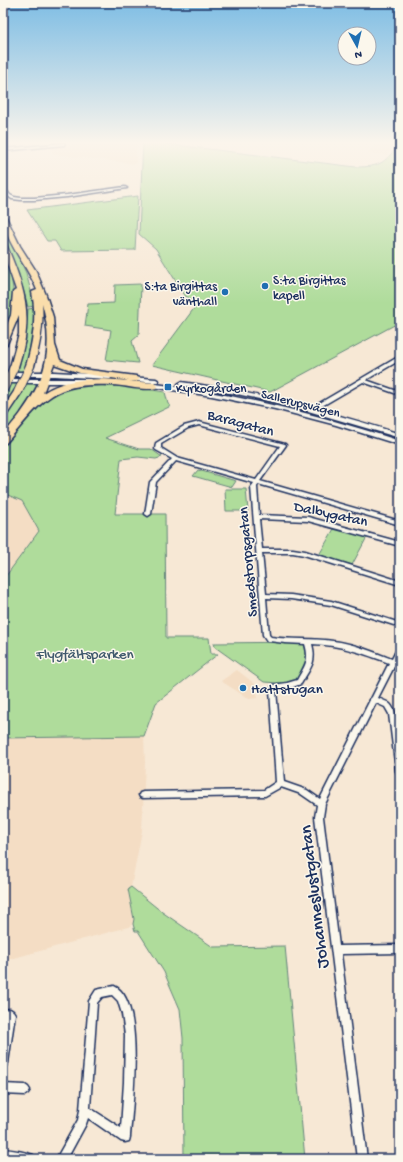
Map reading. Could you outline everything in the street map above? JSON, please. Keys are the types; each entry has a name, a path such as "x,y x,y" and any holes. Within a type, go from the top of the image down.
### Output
{"highway":[{"path":"3,217 28,270 38,304 38,335 30,366 18,392 3,414"},
{"path":"3,244 24,302 25,321 21,347 14,367 3,390"},
{"path":"18,248 31,269 46,304 51,325 52,348 50,365 25,415"},
{"path":"3,344 16,310 18,294 14,272"},
{"path":"52,348 55,360 68,368 136,379"},
{"path":"3,441 25,415 47,394 70,385 95,383 154,386"}],"main road":[{"name":"Sallerupsvägen","path":"3,374 154,386 251,401 399,440"},
{"name":"Sallerupsvägen","path":"3,381 45,377 136,379 222,390 314,411 399,440"}],"street":[{"path":"9,195 12,198 28,200 67,195"},
{"path":"314,411 320,405 399,360"},
{"path":"362,380 400,394"},
{"name":"Baragatan","path":"175,459 158,449 159,443 186,427 199,423 283,445 257,482"},
{"path":"148,514 153,482 175,459 400,523"},
{"name":"Smedstorpsgatan","path":"257,482 254,486 266,635 269,639 308,641"},
{"name":"Dalbygatan","path":"256,517 308,519 400,544"},
{"path":"259,551 293,551 305,553 400,583"},
{"path":"264,596 291,597 331,603 400,625"},
{"path":"280,784 273,690 274,687 287,686 299,682 310,663 311,653 308,641 349,646 393,662"},
{"name":"Johanneslustgatan","path":"362,1159 319,817 321,804 373,699 400,649"},
{"path":"373,699 388,705 392,714 400,771"},
{"path":"142,795 265,793 280,784 304,792 321,804"},
{"path":"335,950 400,949"},
{"path":"61,1159 83,1121 86,1110 93,1001 99,994 114,990 121,996 125,1003 130,1032 125,1137 86,1110"},
{"path":"3,1015 10,1014 3,1064"},
{"path":"3,1089 25,1090"},
{"path":"3,1154 15,1155 29,1159"}],"shaded area":[{"path":"3,493 22,501 39,531 3,580"},
{"name":"Hattstugan","path":"237,670 255,684 258,698 249,699 221,681"},
{"path":"129,735 144,736 145,763 142,831 131,887 128,889 134,919 133,924 128,927 3,961 3,738"}],"green space":[{"path":"141,195 400,195 400,322 270,392 152,365 198,303 185,296 156,249 139,234"},
{"path":"138,196 135,250 61,251 55,241 47,241 27,210"},
{"path":"3,224 26,273 35,306 28,307 19,274 3,237"},
{"path":"3,256 11,275 15,304 8,319 3,319"},
{"path":"141,284 139,335 132,341 138,363 106,360 111,330 85,326 88,304 114,303 115,285"},
{"path":"35,308 29,356 23,371 16,372 26,340 28,309"},
{"path":"11,383 19,383 3,409 3,396"},
{"path":"27,383 39,383 12,427 3,438 3,421"},
{"name":"Flygfältsparken","path":"90,385 133,387 165,392 168,404 171,406 105,438 139,449 151,449 162,457 156,459 138,457 121,459 115,514 165,514 166,638 209,638 211,654 218,654 156,703 144,736 3,738 3,580 39,531 22,501 3,493 3,446 33,411 54,393 76,386"},
{"path":"198,470 236,481 232,487 193,476"},
{"path":"225,489 246,489 248,511 226,511"},
{"path":"335,527 367,537 352,565 319,555"},
{"path":"304,642 308,650 307,662 297,681 293,684 264,682 215,647 214,643"},
{"path":"131,887 162,912 213,947 285,946 305,1159 184,1159 183,1038 180,1009 164,972 138,931 135,931 128,889"}],"place":[{"name":"S:ta Birgittas kapell","path":"265,286"},
{"name":"S:ta Birgittas vänthall","path":"225,292"},
{"name":"Kyrkogården","path":"168,387"},
{"name":"Hattstugan","path":"243,688"}]}
